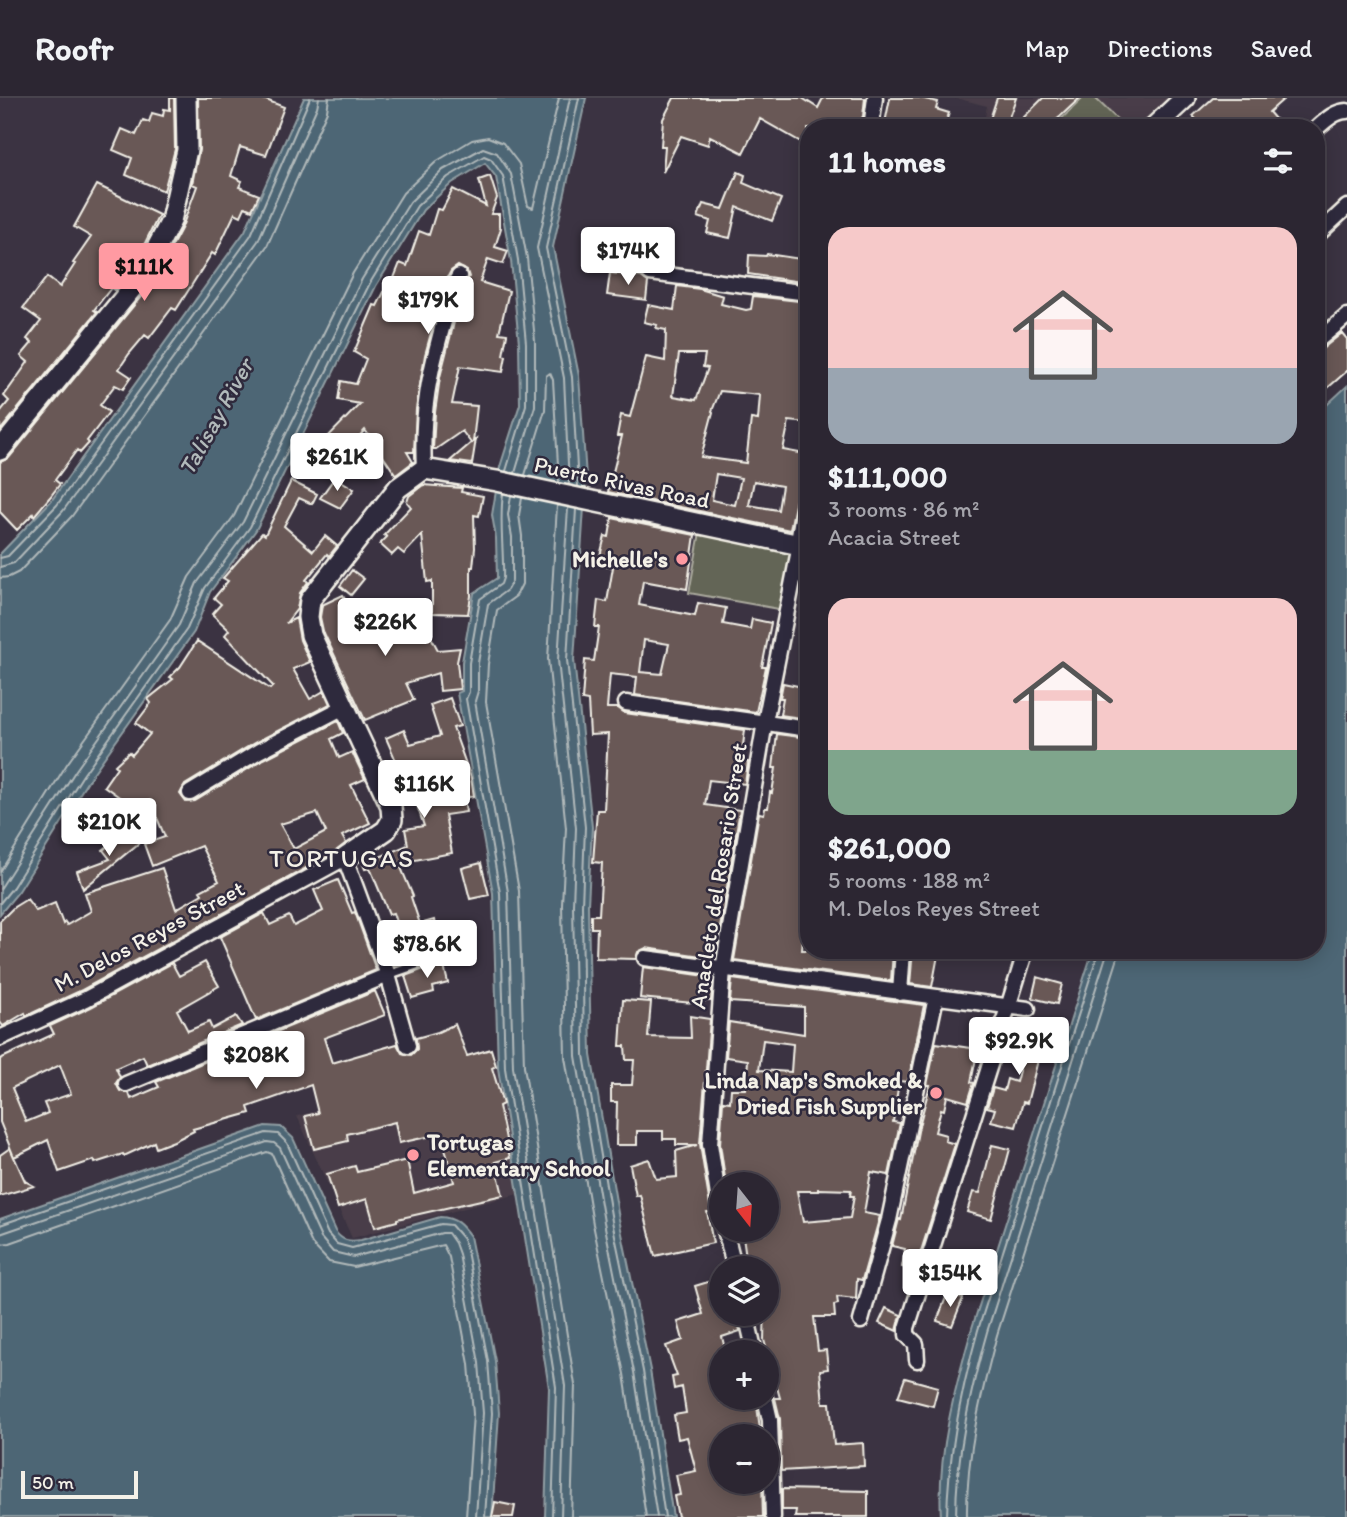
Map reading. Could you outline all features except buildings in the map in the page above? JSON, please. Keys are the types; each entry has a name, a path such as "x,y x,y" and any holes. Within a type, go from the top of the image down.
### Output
{"street":[{"path":"0,450 142,276 171,221 187,150 186,98"},
{"path":"872,119 875,98"},
{"path":"1163,119 1185,98"},
{"path":"1325,121 1342,110 1347,111"},
{"path":"1325,228 1347,207"},
{"path":"650,273 800,292"},
{"path":"424,469 422,438 425,397 435,350 459,276"},
{"path":"1325,334 1347,316"},
{"name":"Puerto Rivas Road","path":"424,469 497,481 800,545"},
{"name":"M. Delos Reyes Street","path":"0,1038 86,999 345,858 386,830 392,820 390,806 311,635 308,617 310,600 398,488 424,469"},
{"name":"Anacleto del Rosario Street","path":"714,1172 710,1144 723,969 765,722 800,564"},
{"path":"626,703 800,728"},
{"path":"190,793 259,751 344,707"},
{"path":"345,858 388,975 408,1046"},
{"path":"645,958 1028,1009"},
{"path":"900,993 903,959"},
{"path":"917,1360 916,1344 907,1335 907,1328 1023,959"},
{"path":"127,1084 388,975"},
{"path":"861,1321 889,1220 936,997"},
{"path":"768,1410 773,1517"}],"lane":[{"path":"388,975 459,950"}],"shaded area":[{"path":"956,98 1172,98 1150,119 985,119 987,106"},
{"name":"Tortugas Elementary School","path":"498,1068 518,1194 352,1238 297,1116"}],"green space":[{"path":"1083,98 1095,98 1117,119 1061,119"},
{"path":"700,532 796,550 784,610 689,593"}],"water":[{"name":"Talisay River","path":"304,98 586,98 553,247 579,376 586,477 574,660 592,827 588,905 591,1055 619,1219 650,1370 673,1517 545,1517 549,1388 498,1068 493,893 457,693 462,691 462,662 474,593 497,578 496,538 492,515 500,467 520,404 519,343 511,261 496,177 485,163 452,183 423,210 376,286 256,530 210,592 194,632 89,779 19,891 0,914 0,554 51,501 245,231"},
{"path":"1347,386 1347,1517 941,1517 940,1493 945,1445 972,1328 1090,959 1325,959 1325,407"},
{"path":"265,1126 281,1127 293,1138 335,1231 343,1239 361,1240 440,1217 458,1222 470,1236 495,1361 499,1413 492,1517 0,1517 0,1219"}],"place":[{"name":"Michelle's","path":"682,559"},
{"name":"Linda Nap's Smoked & Dried Fish Supplier","path":"936,1093"},
{"name":"Tortugas Elementary School","path":"413,1155"}],"district":[{"name":"TORTUGAS","path":"342,858"}]}
